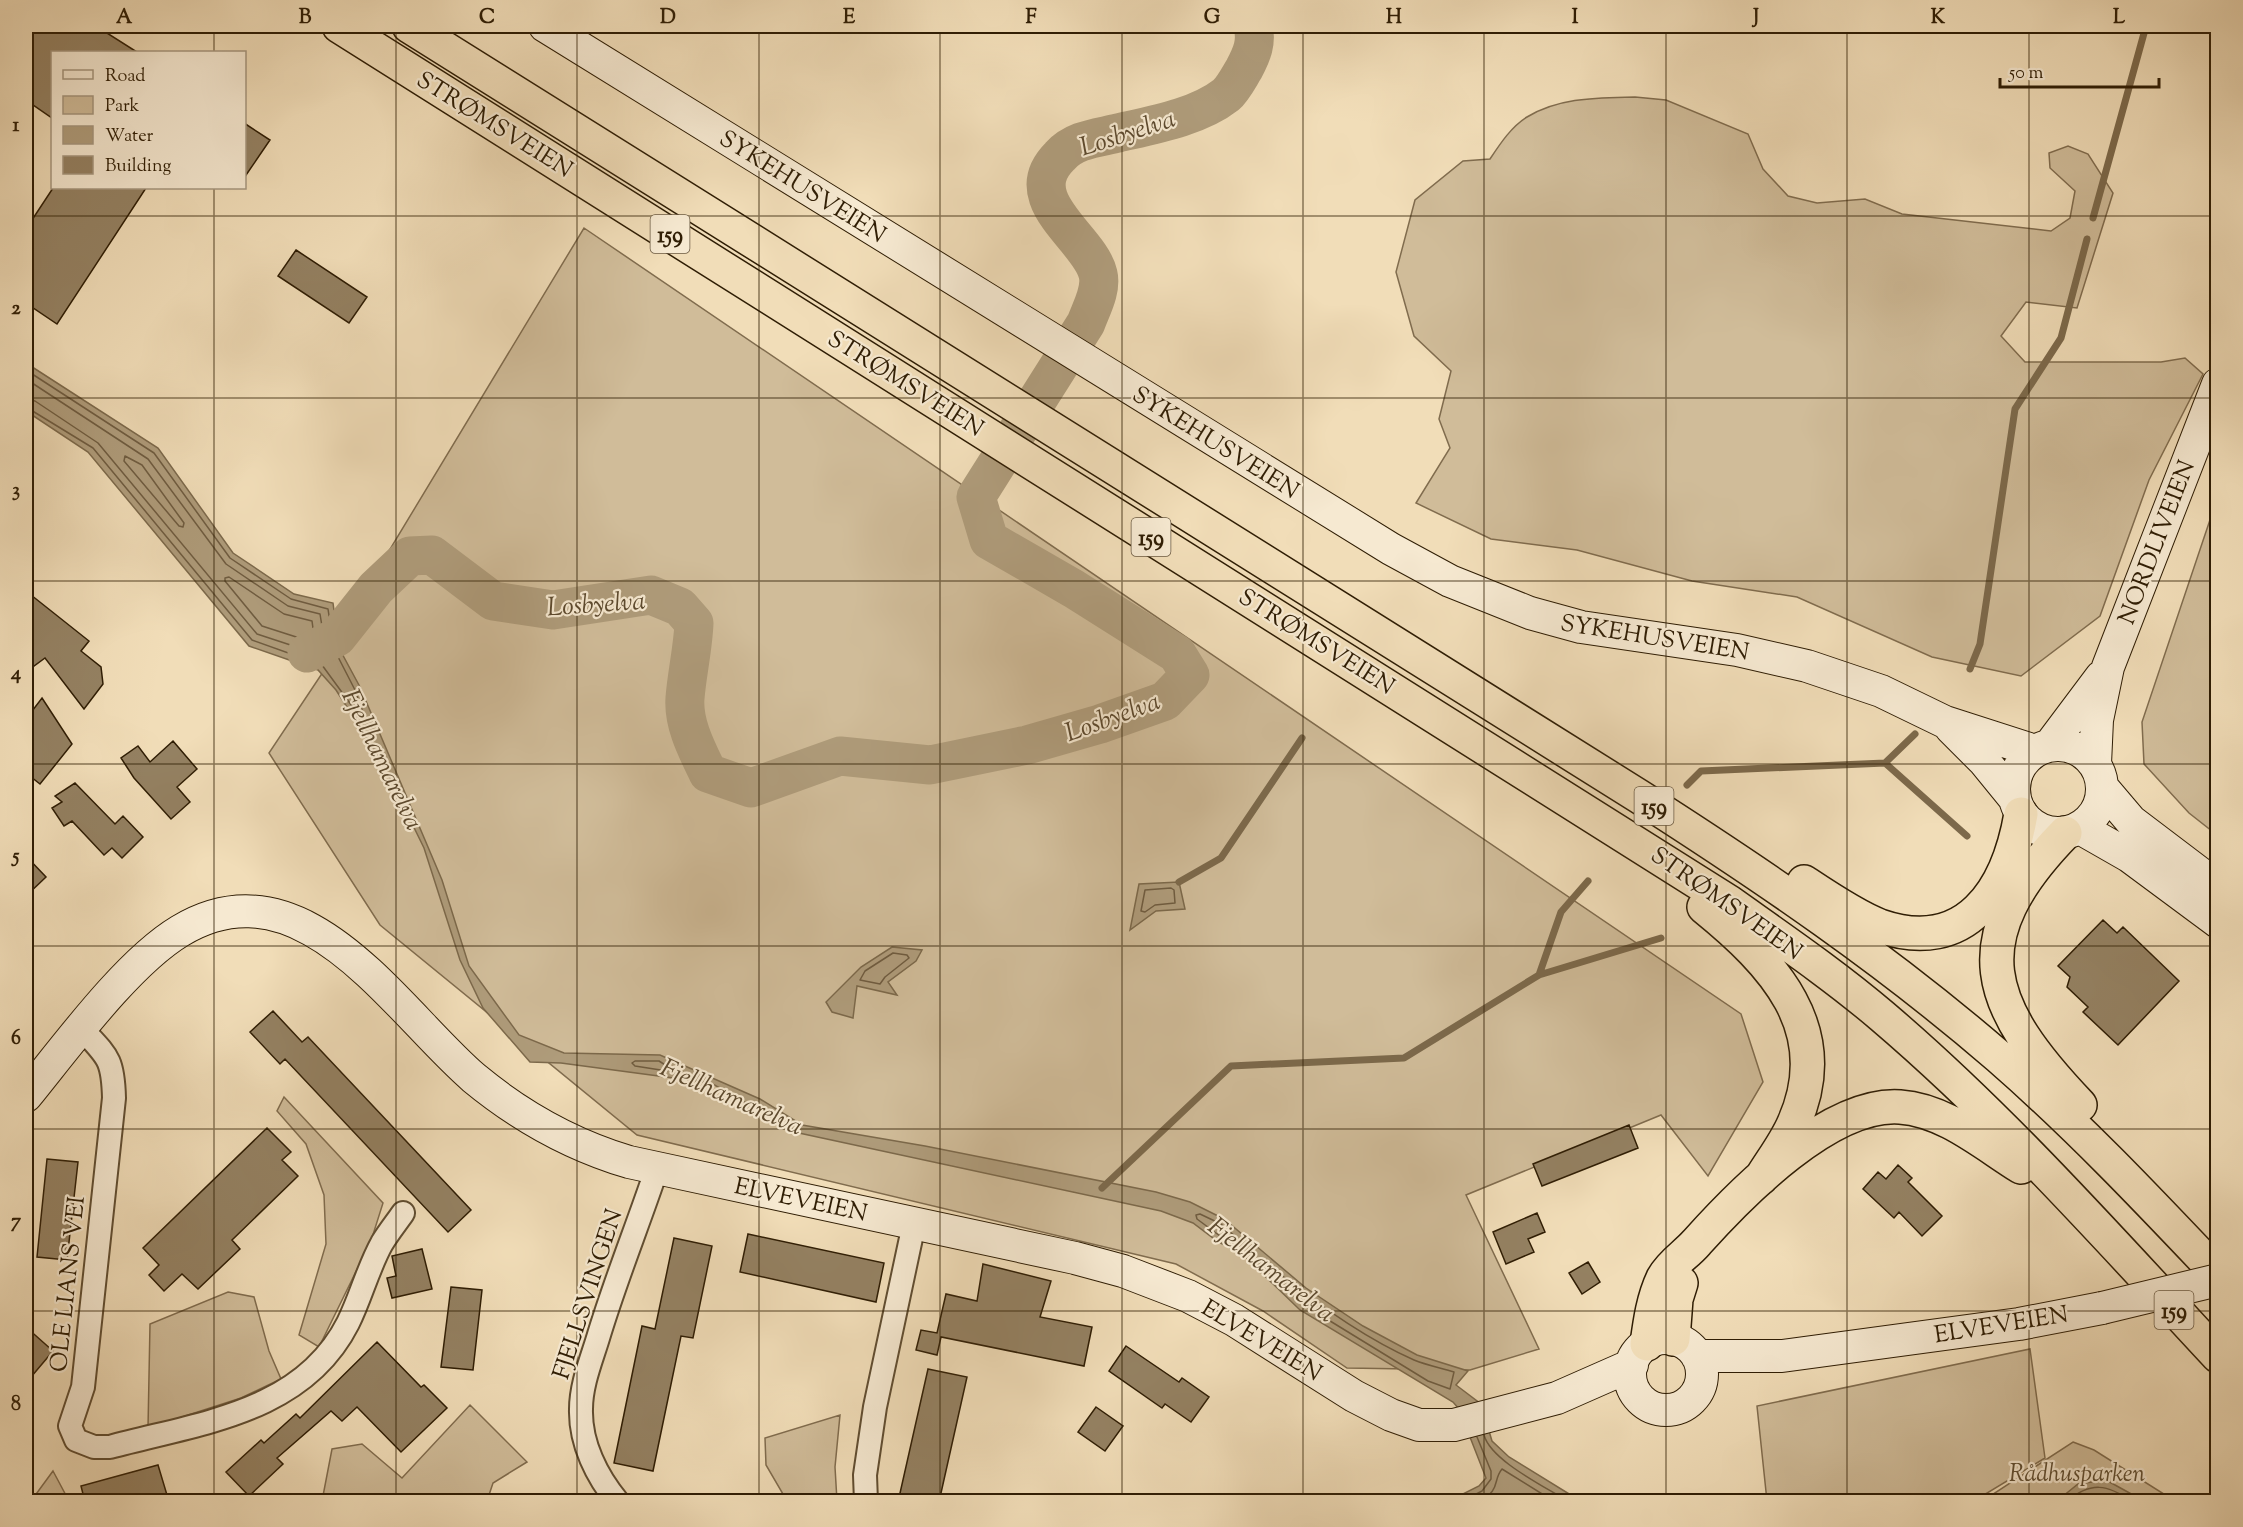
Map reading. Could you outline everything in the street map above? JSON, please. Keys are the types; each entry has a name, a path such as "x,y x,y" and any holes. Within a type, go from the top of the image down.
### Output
{"highway":[{"name":"STRØMSVEIEN","path":"410,26 1660,810 1858,944 1951,1016 2038,1092 2106,1156 2217,1274"},
{"name":"STRØMSVEIEN","path":"346,30 1621,832 1772,933 1881,1015 1929,1058 2072,1201 2217,1356"},
{"path":"1171,503 1373,610 1594,747 1811,886 1878,925 1900,931 1933,933 1961,924 1974,916 1993,893 2002,876 2014,844 2018,806"},
{"path":"1261,606 1598,837 1686,893 1727,926 1764,962 1785,989 1798,1014 1805,1033 1807,1074 1794,1125 1761,1178"},
{"path":"2072,831 2028,875 2003,922 1999,938 1997,975 2008,1014 2055,1078 2217,1250"},
{"path":"1662,1351 1676,1299 1695,1245 1761,1178 1828,1127 1848,1116 1873,1109 1899,1107 1917,1109 1956,1125 2072,1201"}],"main road":[{"name":"SYKEHUSVEIEN","path":"545,26 1391,549 1478,593 1530,613 1581,627 1737,650 1807,666 1881,691 1945,722 2043,748"},
{"name":"NORDLIVEIEN","path":"2099,776 2097,720 2108,667 2217,384"},
{"name":"NORDLIVEIEN","path":"2043,748 2108,667"},
{"name":"SYKEHUSVEIEN","path":"1945,722 1984,761 2018,806"},
{"path":"2217,887 2132,822 2080,750 2071,746 2043,748 2027,758 2016,777 2018,806 2040,830 2072,831 2129,856 2217,922"},
{"path":"2072,831 2094,816 2102,797 2099,776"},
{"name":"ELVEVEIEN","path":"26,1096 148,956 192,924 218,915 247,913 277,916 308,927 354,959 473,1077 514,1108 591,1150 657,1168 1075,1258 1143,1278 1188,1296 1234,1320 1354,1396 1391,1415 1419,1425 1454,1425 1557,1398 1662,1351 1782,1356 2019,1324 2102,1308 2217,1280"},
{"path":"1639,1398 1630,1377 1662,1351 1702,1372 1699,1389"},
{"name":"ELVEVEIEN","path":"1557,1398 1639,1398 1656,1409 1676,1409 1693,1398 1699,1389 1782,1356"}],"street":[{"name":"OLE LIANS VEI","path":"82,1029 108,1057 114,1073 114,1098 83,1387 70,1426 76,1440 94,1447 110,1447 234,1416 291,1389 321,1361 336,1343 347,1324 382,1244 403,1213"},
{"name":"FJELLSVINGEN","path":"618,1502 595,1468 583,1430 581,1410 584,1383 604,1317 657,1168"},
{"path":"866,1502 865,1475 875,1407 914,1224"}],"green space":[{"path":"1635,97 1666,100 1748,134 1763,169 1788,196 1817,203 1865,199 1902,214 2051,231 2070,218 2075,191 2050,168 2049,153 2068,146 2088,154 2113,193 2077,308 2026,302 2001,336 2025,362 2161,362 2185,358 2203,374 2149,480 2100,616 2021,676 1932,657 1797,597 1692,581 1577,550 1491,539 1416,503 1450,448 1439,419 1451,371 1414,336 1396,272 1415,200 1463,161 1490,159 1516,126 1540,110 1580,100"},
{"path":"584,228 1741,1014 1763,1082 1708,1176 1661,1115 1466,1195 1539,1349 1470,1370 1347,1368 1263,1311 1176,1264 637,1135 380,925 269,753 339,648 337,637"},
{"path":"2217,499 2218,669 2211,715 2217,720 2217,835 2189,813 2144,764 2142,722"},
{"path":"284,1097 383,1203 371,1241 319,1347 299,1335 326,1244 324,1195 306,1144 277,1111"},
{"path":"228,1292 254,1297 269,1351 281,1379 241,1398 148,1428 150,1324"},
{"path":"2030,1349 2045,1458 1974,1501 1767,1501 1757,1406"},
{"path":"470,1405 527,1462 493,1483 487,1501 322,1501 332,1449 362,1444 402,1478"},
{"path":"840,1415 835,1467 837,1501 787,1501 766,1465 765,1438"},
{"name":"Rådhusparken","path":"2073,1442 2094,1450 2175,1501 1981,1502"},
{"path":"53,1471 69,1501 31,1501"}],"water":[{"name":"Fjellhamarelva","path":"26,363 158,448 233,553 294,594 333,603 339,648 360,687 442,880 469,966 519,1035 564,1053 660,1055 760,1099 802,1125 925,1146 1156,1192 1190,1202 1224,1219 1306,1288 1363,1326 1417,1355 1468,1371 1456,1385 1481,1404 1492,1441 1509,1457 1574,1497 1589,1501 1449,1501 1479,1486 1486,1478 1459,1409 1453,1402 1300,1310 1243,1255 1217,1241 1193,1223 1161,1211 799,1133 711,1083 561,1063 530,1062 483,1008 460,960 424,848 381,760 336,690 318,670 249,646 88,452 26,411"},
{"path":"1179,882 1185,909 1156,911 1130,930 1139,884"},
{"path":"892,947 922,950 916,961 888,982 897,995 857,986 853,1018 832,1012 826,1002 861,967"},
{"path":"2106,1480 2144,1501 2057,1501 2078,1484"}],"building":[{"path":"26,26 96,26 135,51 51,51 51,117 26,100"},
{"path":"246,124 270,140 246,175"},
{"path":"52,189 145,189 57,324 26,303 26,229"},
{"path":"296,250 367,297 349,323 278,276"},
{"path":"26,591 89,641 81,651 101,667 103,684 84,709 45,658 34,666 26,659"},
{"path":"42,698 72,744 40,784 26,773 26,719"},
{"path":"173,741 197,769 177,787 190,802 171,819 134,778 121,758 138,746 150,762"},
{"path":"75,783 115,824 123,816 143,837 122,858 112,848 104,855 72,821 64,826 52,808 62,802 55,796"},
{"path":"26,856 46,877 26,896"},
{"path":"2103,920 2117,933 2123,927 2179,981 2118,1045 2083,1012 2088,1007 2067,987 2070,977 2058,966"},
{"path":"273,1011 302,1042 308,1037 471,1210 448,1232 285,1059 280,1064 250,1032"},
{"path":"1629,1125 1638,1148 1542,1186 1533,1164"},
{"path":"267,1128 291,1152 282,1160 298,1176 232,1240 240,1249 198,1289 182,1274 164,1291 149,1275 159,1265 143,1248"},
{"path":"47,1159 78,1162 67,1260 37,1257"},
{"path":"1898,1165 1912,1178 1908,1182 1942,1216 1922,1236 1899,1212 1894,1218 1863,1189 1878,1172 1886,1179"},
{"path":"1537,1213 1545,1232 1528,1239 1534,1252 1506,1264 1493,1232"},
{"path":"748,1234 884,1263 876,1302 740,1272"},
{"path":"674,1238 712,1246 693,1338 681,1336 653,1471 614,1463 642,1326 655,1329"},
{"path":"422,1249 432,1289 392,1298 387,1278 396,1276 392,1256"},
{"path":"1588,1262 1600,1282 1582,1294 1569,1273"},
{"path":"983,1264 1051,1281 1040,1317 1092,1327 1084,1366 941,1337 937,1355 916,1350 921,1330 937,1333 946,1294 977,1301"},
{"path":"451,1287 482,1290 473,1370 441,1367"},
{"path":"26,1327 53,1351 26,1383"},
{"path":"377,1342 421,1387 424,1385 447,1408 401,1452 357,1407 342,1421 331,1411 277,1458 283,1464 249,1496 226,1472 261,1440 264,1443 296,1414 300,1418"},
{"path":"1126,1346 1179,1382 1182,1378 1209,1397 1191,1422 1165,1404 1162,1408 1109,1371"},
{"path":"928,1369 967,1377 939,1502 898,1502"},
{"path":"1096,1407 1123,1426 1105,1451 1078,1432"},
{"path":"158,1465 167,1495 144,1502 85,1502 81,1486"}],"waterway":[{"name":"Losbyelva","path":"307,653 337,637 376,588 410,556 432,555 493,601 553,610 651,595 680,607 694,623 685,708 692,737 708,773 751,788 840,756 930,765 1027,745 1100,724 1165,701 1190,675 1177,654 1074,589 989,540 976,497 1086,323 1097,293 1099,280 1092,260 1051,203 1046,188 1049,172 1066,150 1080,143 1189,115 1215,103 1231,90 1247,64 1254,43 1253,26"},
{"path":"2093,218 2146,26"},
{"path":"1970,669 1980,644 2015,409 2061,338 2087,239"},
{"path":"1885,763 1915,734"},
{"path":"1179,882 1221,858 1302,738"},
{"path":"1687,785 1701,771 1885,763 1967,836"},
{"path":"1539,975 1561,912 1588,881"},
{"path":"1102,1188 1231,1066 1404,1058 1539,975 1661,938"}]}
